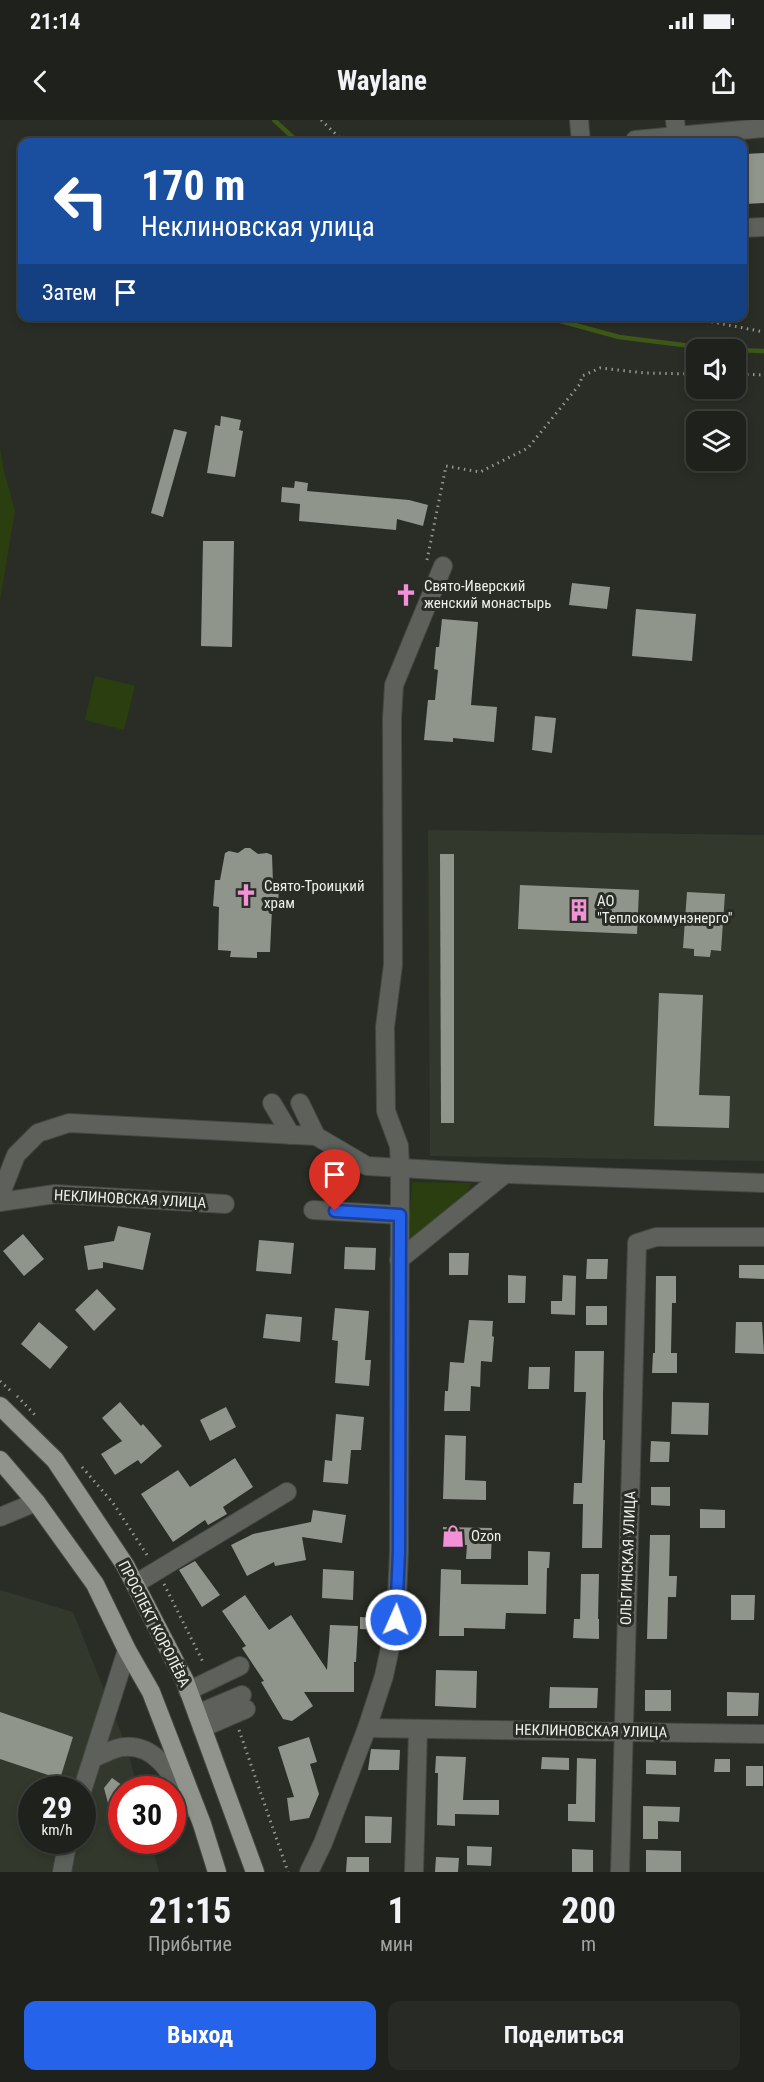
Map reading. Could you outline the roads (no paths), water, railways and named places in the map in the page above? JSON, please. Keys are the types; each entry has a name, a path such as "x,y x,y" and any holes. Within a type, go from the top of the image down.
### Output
{"main road":[{"name":"ПРОСПЕКТ КОРОЛЁВА","path":"0,1406 55,1460 125,1565 188,1691 255,1872"},
{"path":"0,1460 36,1502 95,1584 127,1650 151,1692 202,1824 217,1872"}],"street":[{"path":"579,120 581,138"},
{"path":"642,138 676,128 764,128"},
{"path":"747,228 764,227"},
{"path":"309,1872 323,1843 367,1728 384,1676 396,1620 399,1552 400,1167 399,1146 386,1111 385,1027 393,965 392,719 394,685 443,567"},
{"path":"272,1103 291,1135"},
{"path":"300,1103 316,1136"},
{"path":"0,1196 16,1155 38,1133 69,1124 316,1136 367,1166 505,1174 764,1183"},
{"path":"399,1260 505,1174"},
{"name":"НЕКЛИНОВСКАЯ УЛИЦА","path":"0,1202 55,1194 225,1204"},
{"path":"313,1210 400,1215"},
{"name":"ОЛЬГИНСКАЯ УЛИЦА","path":"620,1872 637,1243 656,1237 764,1237"},
{"path":"135,1584 287,1492"},
{"path":"0,1517 36,1502"},
{"path":"87,1776 127,1650"},
{"path":"188,1691 240,1666"},
{"path":"200,1721 244,1702"},
{"name":"НЕКЛИНОВСКАЯ УЛИЦА","path":"367,1728 764,1734"},
{"path":"414,1872 418,1730"},
{"path":"93,1758 123,1746 145,1749 162,1761 202,1824"},
{"path":"62,1872 64,1854"}],"waterway":[{"path":"274,120 294,138"},
{"path":"560,321 619,337 686,345"},
{"path":"746,350 764,351"}],"place":[{"name":"Свято-Иверский женский монастырь","path":"406,595"},
{"name":"Свято-Троицкий храм","path":"246,895"},
{"name":"АО \"Теплокоммунэнерго\"","path":"579,910"},
{"name":"Ozon","path":"453,1536"}]}
